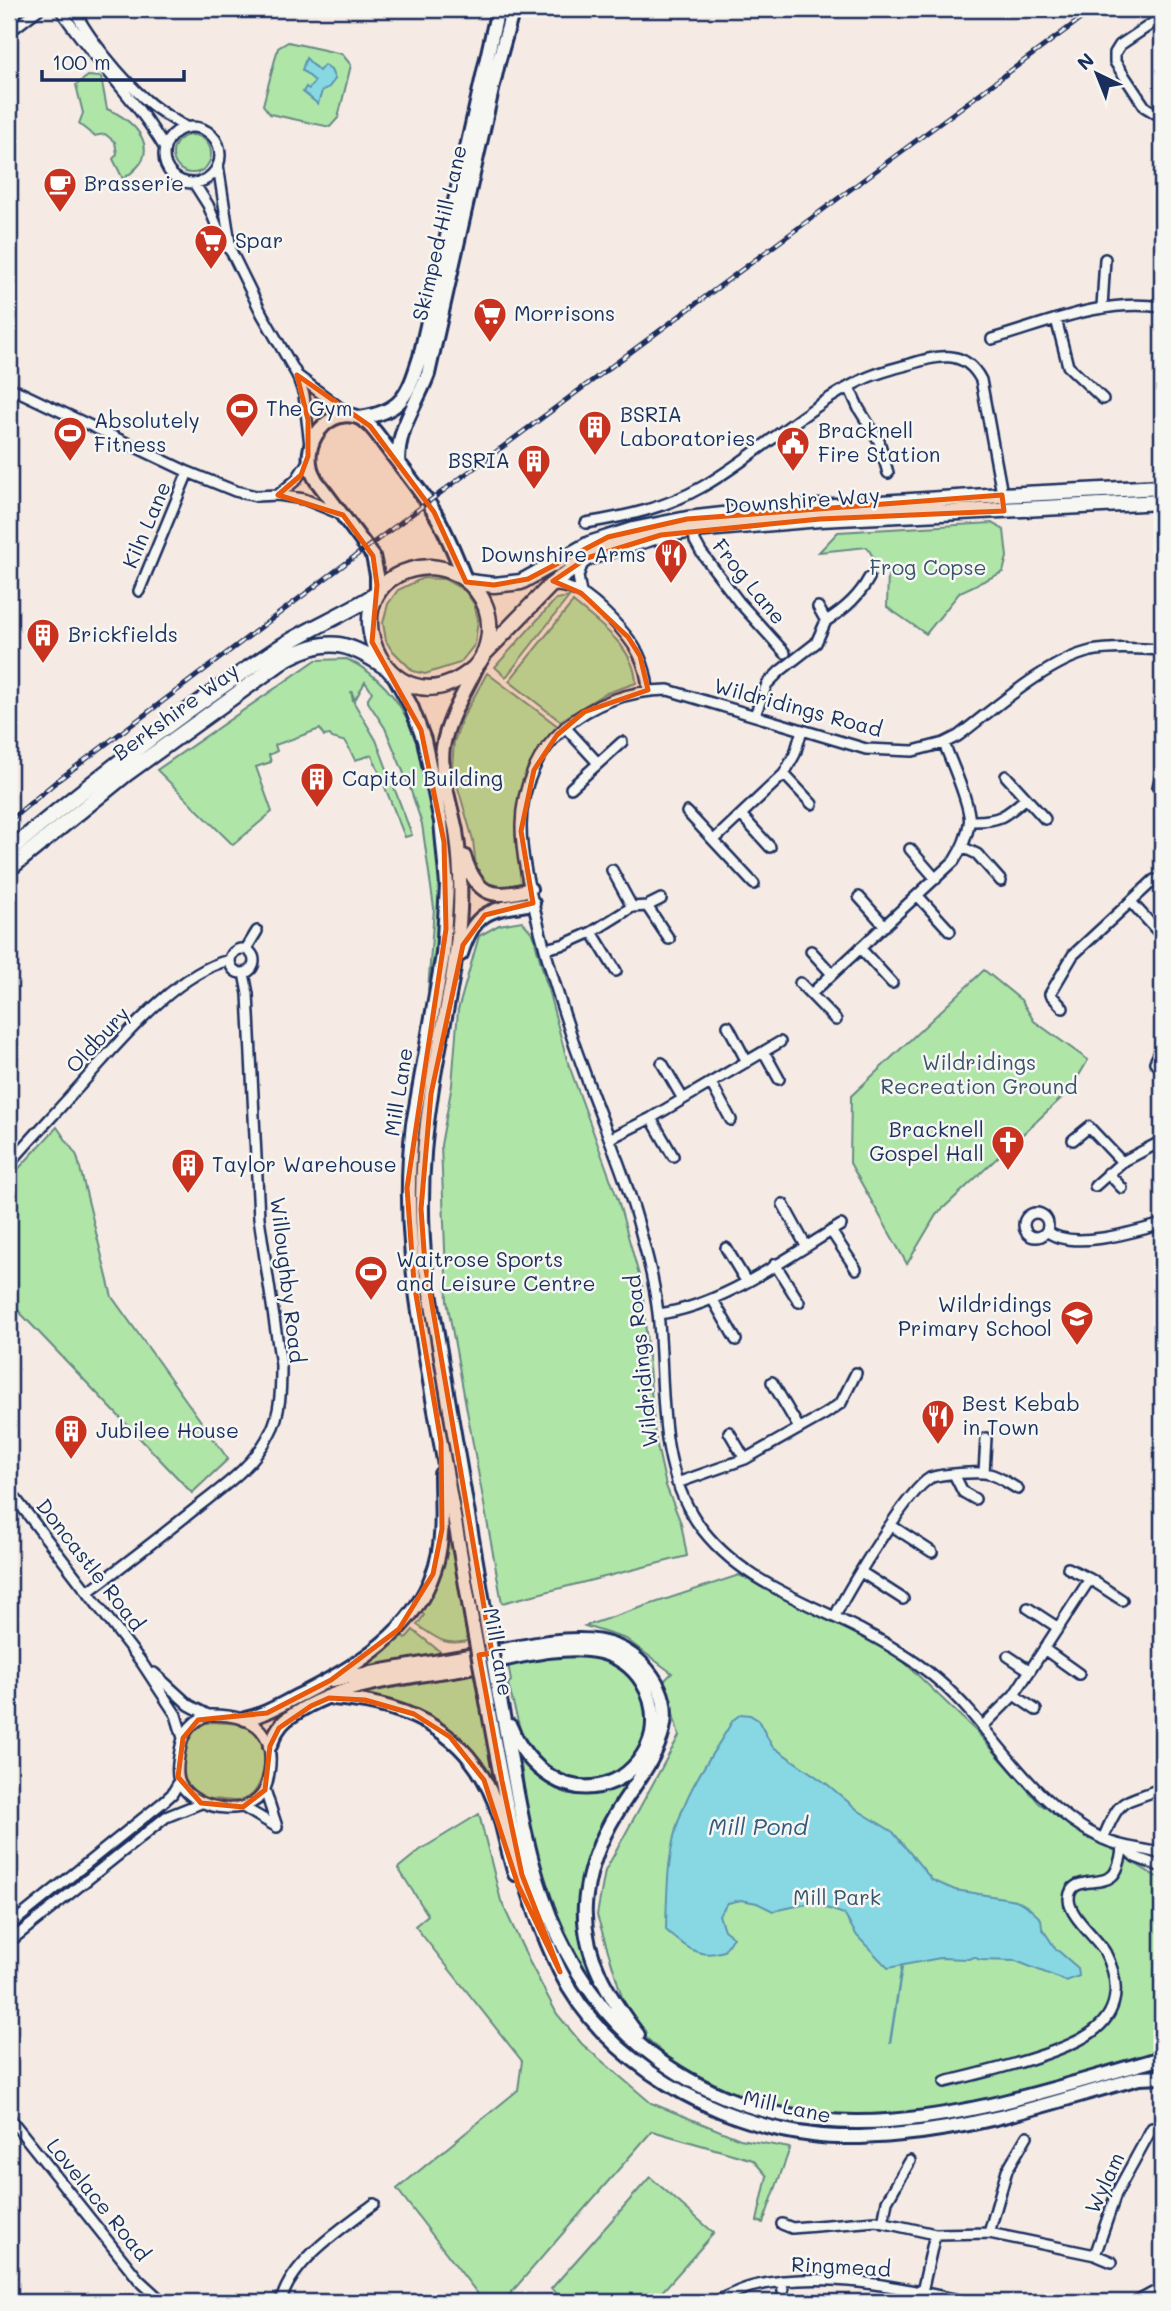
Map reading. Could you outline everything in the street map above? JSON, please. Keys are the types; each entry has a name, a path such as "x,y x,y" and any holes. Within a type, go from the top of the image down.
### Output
{"highway":[{"name":"Downshire Way","path":"467,581 494,585 521,582 589,544 633,530 687,519 759,511 1162,487"},
{"name":"Downshire Way","path":"482,658 550,586 587,558 634,542 694,530 834,519 1162,502"},
{"path":"421,567 439,568 467,581 488,609 490,628 482,658 457,680 436,687 411,685 396,677 384,666 370,635 370,612 376,594 399,575 421,567"},
{"name":"Berkshire Way","path":"9,851 97,779 223,686 280,648 376,594"},
{"name":"Berkshire Way","path":"9,869 126,774 286,658 315,645 341,644 356,649 384,666"}],"main road":[{"name":"Skimped Hill Lane","path":"310,445 327,424 396,407 404,398 413,378 420,357 498,9"},
{"name":"Skimped Hill Lane","path":"398,462 400,433 419,398 428,374 498,63 513,9"},
{"path":"355,417 370,426 435,512 467,581"},
{"path":"310,445 309,460 316,480 373,556 377,575 376,594"},
{"name":"Mill Lane","path":"482,658 453,715 443,746 443,767 456,832 460,869 460,910 452,983 430,1094 425,1136 422,1235 431,1304 486,1620 502,1781 522,1875 561,1972 583,2006 607,2035 657,2076 725,2113 765,2126 799,2133 858,2137 906,2134 967,2124 1139,2078 1162,2077"},
{"name":"Mill Lane","path":"396,677 424,740 446,864 447,907 444,942 409,1153 408,1219 414,1283 473,1626 495,1698 540,1888 572,1964 591,1992 624,2031 654,2057 698,2084 754,2108 796,2118 850,2123 904,2121 967,2110 1162,2058"},
{"path":"456,832 469,870 483,890 499,895 530,889"},
{"path":"452,983 463,946 474,923 495,910 533,903"},
{"path":"245,1719 267,1713 331,1680 399,1629 414,1611 437,1562 442,1529 441,1442"},
{"path":"331,1680 548,1642 580,1640 614,1645 631,1654 646,1668 662,1699 663,1732 651,1763 604,1835 591,1872 585,1908 593,1958 602,1982 654,2057"},
{"path":"270,1746 275,1733 287,1720 329,1698 356,1688 540,1653 591,1650 623,1662 642,1681 652,1705 652,1734 642,1756 620,1778 598,1786 572,1786 546,1774 525,1754 495,1698"},
{"path":"329,1698 365,1700 414,1714 450,1737 467,1756 484,1780 499,1815 518,1885 541,1941 561,1972"}],"street":[{"path":"9,32 39,9"},
{"path":"60,9 147,120 164,147 166,166 173,175 185,182 194,183 208,177 218,165"},
{"path":"74,9 83,26 146,100 187,128 204,130 214,137 220,156 218,165 232,253"},
{"path":"1162,17 1120,45 1116,49 1115,58 1145,107 1155,113 1162,111"},
{"path":"164,147 174,134 187,128"},
{"path":"194,183 208,205 223,242 232,253 297,375 304,395 310,445"},
{"path":"1102,307 1105,259"},
{"path":"992,338 1102,307 1162,307"},
{"path":"1056,319 1068,366 1103,399"},
{"path":"586,523 632,516 685,496 724,474 816,407 849,387 936,355 959,359 976,369 984,388 1004,511"},
{"path":"297,375 355,417"},
{"path":"9,387 188,472 235,491 313,502 343,515"},
{"path":"849,387 859,410 879,441 888,473"},
{"path":"278,495 296,480 309,460"},
{"name":"Kiln Lane","path":"139,592 188,472"},
{"name":"Frog Lane","path":"694,530 695,541 701,552 785,653"},
{"path":"581,593 579,569 587,558"},
{"path":"755,715 767,684 816,643 826,621 842,611 857,596 869,578"},
{"path":"550,586 562,586 581,593 610,618 636,649 645,669 648,690"},
{"name":"Frog Lane","path":"818,607 826,621"},
{"name":"Wildridings Road","path":"1162,650 1104,649 1071,658 1047,671 958,736 944,743 913,751 866,749 668,690 648,690 596,706 565,727 538,761 524,799 521,831 533,903 567,1026 611,1138 641,1233 658,1314 666,1435 677,1483 698,1523 726,1555 753,1576 883,1641 925,1670 948,1690 982,1727 1023,1777 1049,1804 1064,1815 1103,1839 1124,1847 1140,1847 1162,1854"},
{"path":"565,727 598,763"},
{"path":"714,840 784,774 795,754 802,730"},
{"path":"570,788 622,742"},
{"path":"811,993 936,879 954,861 962,847 970,821 944,743"},
{"path":"1158,788 1162,771"},
{"path":"784,774 812,804"},
{"path":"1006,776 1045,820"},
{"path":"970,821 988,822 1005,817 1026,798"},
{"path":"687,812 754,884"},
{"path":"742,816 770,847"},
{"path":"962,847 977,854 1001,881"},
{"path":"910,849 936,879"},
{"path":"612,870 632,907"},
{"path":"1063,1008 1050,994 1073,956 1154,880"},
{"path":"918,896 950,930"},
{"path":"859,897 885,926"},
{"path":"545,948 565,944 592,932 632,907 647,906 661,899"},
{"path":"1132,903 1162,936"},
{"path":"647,906 669,939"},
{"path":"246,949 252,954 254,962 251,969 244,973 234,970 230,960 235,951 246,949 257,931"},
{"path":"592,932 616,971"},
{"path":"860,948 892,983"},
{"path":"811,951 832,974"},
{"name":"Oldbury","path":"9,1164 127,1032 200,972 230,960"},
{"name":"Willoughby Road","path":"89,1591 226,1485 253,1460 274,1426 281,1388 281,1365 259,1218 248,994 244,973"},
{"path":"800,983 835,1020"},
{"path":"728,1026 747,1062"},
{"path":"611,1138 683,1100 780,1042"},
{"path":"1162,1048 1156,1062 1162,1069"},
{"path":"764,1052 779,1079"},
{"path":"662,1063 683,1100"},
{"path":"711,1083 731,1120"},
{"path":"651,1118 673,1156"},
{"path":"1073,1140 1089,1127 1122,1162"},
{"path":"1095,1186 1122,1162 1162,1141"},
{"path":"1108,1173 1122,1188"},
{"path":"783,1204 806,1246"},
{"path":"1047,1231 1054,1238 1095,1238 1162,1224"},
{"path":"658,1314 680,1311 713,1300 841,1225"},
{"path":"831,1231 856,1269"},
{"path":"726,1248 746,1281"},
{"path":"775,1264 799,1302"},
{"path":"713,1300 736,1340"},
{"path":"677,1483 745,1459 841,1404 856,1373"},
{"path":"772,1382 799,1428"},
{"path":"729,1432 745,1459"},
{"path":"984,1473 986,1438"},
{"path":"835,1616 848,1590 918,1487 941,1474 984,1473 997,1476 1018,1489"},
{"path":"954,1474 963,1492 975,1499"},
{"name":"Doncastle Road","path":"9,1490 142,1663 176,1715 183,1738"},
{"path":"892,1526 932,1552"},
{"path":"1068,1568 1122,1600"},
{"path":"861,1572 903,1599"},
{"path":"982,1727 1014,1695 1090,1579"},
{"path":"1028,1608 1057,1627"},
{"path":"1045,1649 1079,1674"},
{"path":"1008,1656 1029,1670"},
{"name":"Doncastle Road","path":"142,1663 189,1705 208,1716"},
{"path":"1014,1695 1036,1710"},
{"path":"9,1942 170,1814 201,1803 243,1807 277,1827 265,1790 270,1746 260,1729 245,1719 208,1716 191,1725 183,1738 178,1765 179,1782 201,1803"},
{"path":"9,1926 162,1803 179,1782"},
{"path":"1103,1839 1114,1812 1120,1805 1162,1788"},
{"path":"243,1807 254,1803 265,1790"},
{"path":"945,2082 991,2071 1056,2049 1089,2034 1100,2024 1115,2000 1117,1987 1104,1951 1071,1908 1069,1896 1074,1887 1080,1884 1106,1880 1112,1876 1124,1847"},
{"name":"Wildridings Road","path":"1124,1847 1135,1857 1162,1867"},
{"name":"Lovelace Road","path":"9,2117 139,2280 163,2302"},
{"name":"Wylam","path":"1095,2255 1116,2194 1152,2128"},
{"path":"989,2233 1007,2170 1027,2136"},
{"path":"883,2223 887,2201 910,2161"},
{"path":"281,2302 287,2285 310,2256 374,2204"},
{"path":"782,2224 792,2228 876,2221 935,2234 989,2233 1095,2255 1112,2262"},
{"path":"922,2292 935,2234"},
{"path":"782,2281 784,2302"},
{"name":"Ringmead","path":"715,2302 753,2286 782,2281 830,2281 922,2292 968,2302"},
{"path":"1136,2302 1147,2300 1162,2288"}],"highlighted area":[{"path":"297,375 370,426 434,512 466,582 494,585 528,579 608,537 687,519 1002,495 1004,511 820,519 661,535 587,558 553,581 581,593 628,637 640,656 648,690 584,712 557,735 534,770 521,831 533,903 485,915 463,945 431,1094 421,1209 425,1264 492,1653 479,1655 522,1875 560,1972 518,1885 484,1780 450,1737 414,1714 365,1700 329,1698 311,1706 279,1728 270,1746 265,1790 243,1807 201,1803 178,1777 183,1738 198,1720 267,1713 331,1680 399,1629 433,1574 442,1529 441,1442 414,1283 407,1188 446,929 444,842 421,730 372,642 377,585 373,556 343,515 278,495 301,475 308,456 308,420"}],"green space":[{"path":"288,42 342,54 351,65 338,118 330,127 270,114 263,105 278,48"},
{"path":"88,76 101,77 107,109 129,122 144,142 143,159 123,179 113,159 117,154 115,142 105,134 94,136 79,124 83,113 76,85"},
{"path":"192,135 205,141 211,154 205,167 192,173 179,167 173,154 179,141"},
{"name":"Frog Copse","path":"992,523 1004,530 1007,557 1003,572 960,592 926,634 887,607 888,572 878,565 867,547 819,552 838,532"},
{"path":"423,578 444,579 465,591 474,604 478,619 475,644 460,663 425,674 413,671 391,649 386,641 383,623 388,604 398,590"},
{"path":"569,597 506,677 495,667 556,599"},
{"path":"573,602 604,627 622,647 634,670 636,683 604,694 560,721 509,681"},
{"path":"347,659 370,673 388,690 402,710 421,755 440,859 442,888 441,917 428,991 434,908 422,824 385,728 368,702 372,692 365,682 355,700 351,691 353,701 376,740 412,835 405,837 372,755 355,760 346,742 330,735 324,736 320,729 275,745 277,751 269,755 271,762 256,767 272,812 233,845 157,770 316,660"},
{"path":"487,673 559,727 537,757 518,819 521,886 494,891 477,876 473,840 452,767 454,742 462,719"},
{"path":"522,921 533,934 567,1060 618,1200 642,1286 655,1436 666,1486 681,1523 687,1556 502,1603 447,1301 441,1145 452,1085 458,1010 479,936 499,925"},
{"name":"Wildridings Recreation Ground","path":"984,970 1021,1000 1034,1021 1088,1060 1071,1089 936,1215 907,1264 850,1163 851,1096"},
{"path":"57,1127 77,1156 112,1297 228,1459 192,1493 9,1301 9,1179"},
{"path":"446,1499 468,1641 446,1642 417,1625 424,1615 419,1610"},
{"name":"Mill Park","path":"739,1575 835,1622 902,1660 977,1732 1040,1804 1162,1878 1162,2051 992,2098 917,2114 822,2116 754,2103 675,2064 630,2023 597,1915 605,1871 679,1736 664,1681 672,1673 626,1639 585,1626"},
{"path":"413,1630 443,1654 358,1671 357,1667 401,1635 406,1638"},
{"path":"593,1642 655,1688 661,1723 581,1888 581,1938 586,1962 596,1985 593,1986 561,1928 538,1866 528,1823 521,1764 524,1762 538,1775 557,1786 623,1781 659,1712 654,1689"},
{"path":"561,1654 599,1655 631,1672 649,1707 645,1743 629,1765 611,1777 590,1782 570,1781 545,1769 523,1740 508,1684 511,1681 508,1664"},
{"path":"474,1672 501,1808 478,1767 407,1708 372,1696 349,1694"},
{"path":"212,1722 245,1726 254,1730 263,1744 263,1774 255,1791 246,1799 233,1801 207,1798 195,1794 188,1786 184,1771 187,1744 193,1731"},
{"path":"479,1814 501,1901 557,2014 582,2044 651,2103 740,2139 790,2148 763,2223 757,2221 767,2176 753,2160 652,2131 503,2302 484,2302 397,2189 518,2090 522,2061 415,1926 428,1915 398,1868 420,1850"},
{"path":"650,2177 714,2233 653,2302 567,2302 551,2289"}],"water":[{"path":"306,58 319,71 324,65 331,70 335,79 322,91 318,104 303,92 315,81 302,70"},
{"name":"Mill Pond","path":"741,1714 758,1720 772,1746 827,1784 859,1811 893,1832 932,1880 955,1890 1016,1900 1028,1907 1041,1919 1042,1928 1055,1948 1078,1968 1079,1976 1066,1981 1016,1961 980,1960 974,1957 940,1958 888,1968 857,1936 844,1914 812,1903 773,1911 757,1903 741,1900 728,1903 719,1915 724,1930 733,1937 724,1951 699,1953 679,1941 666,1930 669,1869 677,1825 699,1776 733,1720"}],"waterway":[{"path":"890,2043 902,1966"}],"railway":[{"path":"9,821 57,781 362,551 1094,9"}],"place":[{"name":"Brasserie","path":"60,214"},
{"name":"Spar","path":"211,271"},
{"name":"Morrisons","path":"490,344"},
{"name":"The Gym","path":"242,439"},
{"name":"BSRIA Laboratories","path":"595,457"},
{"name":"Absolutely Fitness","path":"70,463"},
{"name":"Bracknell Fire Station","path":"793,473"},
{"name":"BSRIA","path":"534,491"},
{"name":"Downshire Arms","path":"671,585"},
{"name":"Brickfields","path":"43,665"},
{"name":"Capitol Building","path":"317,809"},
{"name":"Bracknell Gospel Hall","path":"1008,1172"},
{"name":"Taylor Warehouse","path":"188,1195"},
{"name":"Waitrose Sports and Leisure Centre","path":"371,1302"},
{"name":"Wildridings Primary School","path":"1077,1347"},
{"name":"Best Kebab in Town","path":"938,1446"},
{"name":"Jubilee House","path":"71,1461"}]}
